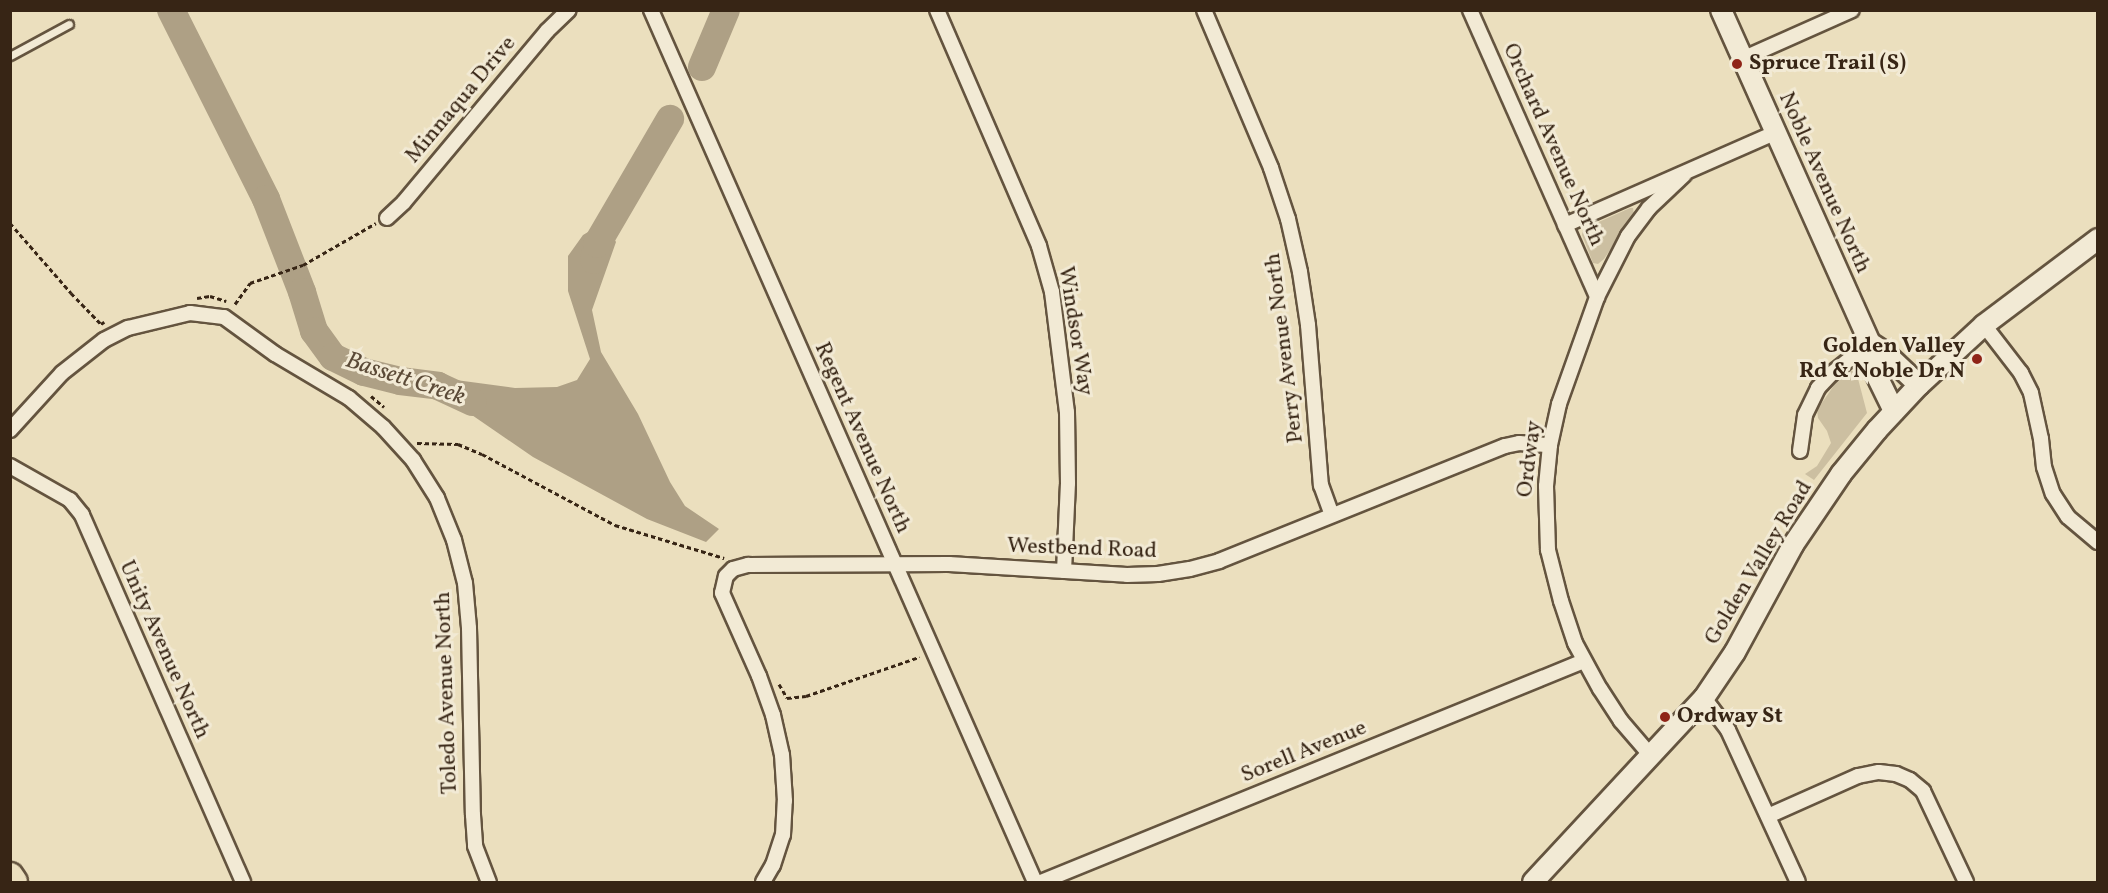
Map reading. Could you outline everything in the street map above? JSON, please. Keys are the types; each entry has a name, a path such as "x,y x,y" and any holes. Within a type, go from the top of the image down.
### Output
{"highway":[{"path":"10,876 14,882"}],"street":[{"name":"Minnaqua Drive","path":"387,218 404,202 547,31 569,10"},
{"name":"Regent Avenue North","path":"651,10 1035,882"},
{"name":"Windsor Way","path":"938,10 1040,246 1052,292 1067,412 1068,483 1064,571"},
{"name":"Perry Avenue North","path":"1204,10 1271,168 1288,219 1300,272 1308,325 1321,485 1332,515"},
{"name":"Orchard Avenue North","path":"1470,10 1597,297"},
{"name":"Noble Avenue North","path":"1720,10 1870,343 1869,360 1894,411"},
{"path":"1742,59 1852,10"},
{"name":"Ordway","path":"1565,225 1684,175 1774,133"},
{"name":"Ordway","path":"1652,757 1621,721 1584,661 1561,601 1548,549 1545,508 1550,445 1564,385 1597,297 1628,236 1650,208 1684,175"},
{"name":"Golden Valley Road","path":"1533,882 1652,757 1704,698 1735,652 1793,545 1841,474 1894,411 1984,325 2097,239"},
{"path":"10,430 62,373 104,340 128,328 190,306"},
{"name":"Toledo Avenue North","path":"190,306 224,317 275,354 349,398 383,427 413,460 437,498 454,540 465,583 469,628 473,826 475,846 489,882"},
{"path":"1984,325 2021,373 2031,393 2038,419 2044,467 2053,494 2068,517 2097,542"},
{"name":"Noble Avenue North","path":"1870,343 1884,352 1919,385"},
{"path":"1800,452 1805,415 1814,395 1831,374 1870,343"},
{"name":"Westbend Road","path":"733,569 748,565 949,564 1127,575 1190,569 1219,561 1505,446 1550,445"},
{"name":"Unity Avenue North","path":"10,466 70,500 82,515 243,882"},
{"path":"733,569 726,576 722,593 759,676 773,715 782,755 785,801 783,835 773,865 763,882"},
{"name":"Sorell Avenue","path":"1041,882 1584,661"},
{"path":"1704,698 1728,730 1798,882"},
{"path":"1768,816 1858,776 1879,772 1896,774 1910,780 1923,791 1966,882"}],"lane":[{"path":"10,56 69,24"}],"path":[{"path":"235,304 250,283 303,265 361,229 387,218"},
{"path":"10,222 101,324 112,319"},
{"path":"190,306 210,296 235,304 243,311"},
{"path":"368,394 390,412"},
{"path":"410,435 417,444 435,441 458,444 482,454 615,525 728,559 733,569"},
{"path":"777,682 787,698 806,696 921,656"}],"shaded area":[{"path":"1633,208 1634,214 1604,259 1598,264 1593,263 1582,235 1583,229"},
{"path":"605,222 616,242 592,310 601,352 638,414 670,482 685,506 719,529 706,542 647,519 533,457 437,391 441,378 515,388 557,387 577,380 590,359 568,291 568,256 583,235"},
{"path":"1849,371 1856,371 1867,413 1814,480 1805,474 1817,466 1831,443 1827,431 1818,418 1817,410 1837,381"}],"waterway":[{"name":"Bassett Creek","path":"171,10 266,199 302,292 314,331 333,357 364,372 400,381 438,386 473,402"},
{"name":"Bassett Creek","path":"702,67 726,10"},
{"name":"Bassett Creek","path":"594,260 597,244 670,119"}],"place":[{"name":"Spruce Trail (S)","path":"1737,64"},
{"name":"Golden Valley Rd & Noble Dr N","path":"1977,359"},
{"name":"Ordway St","path":"1665,717"}]}
